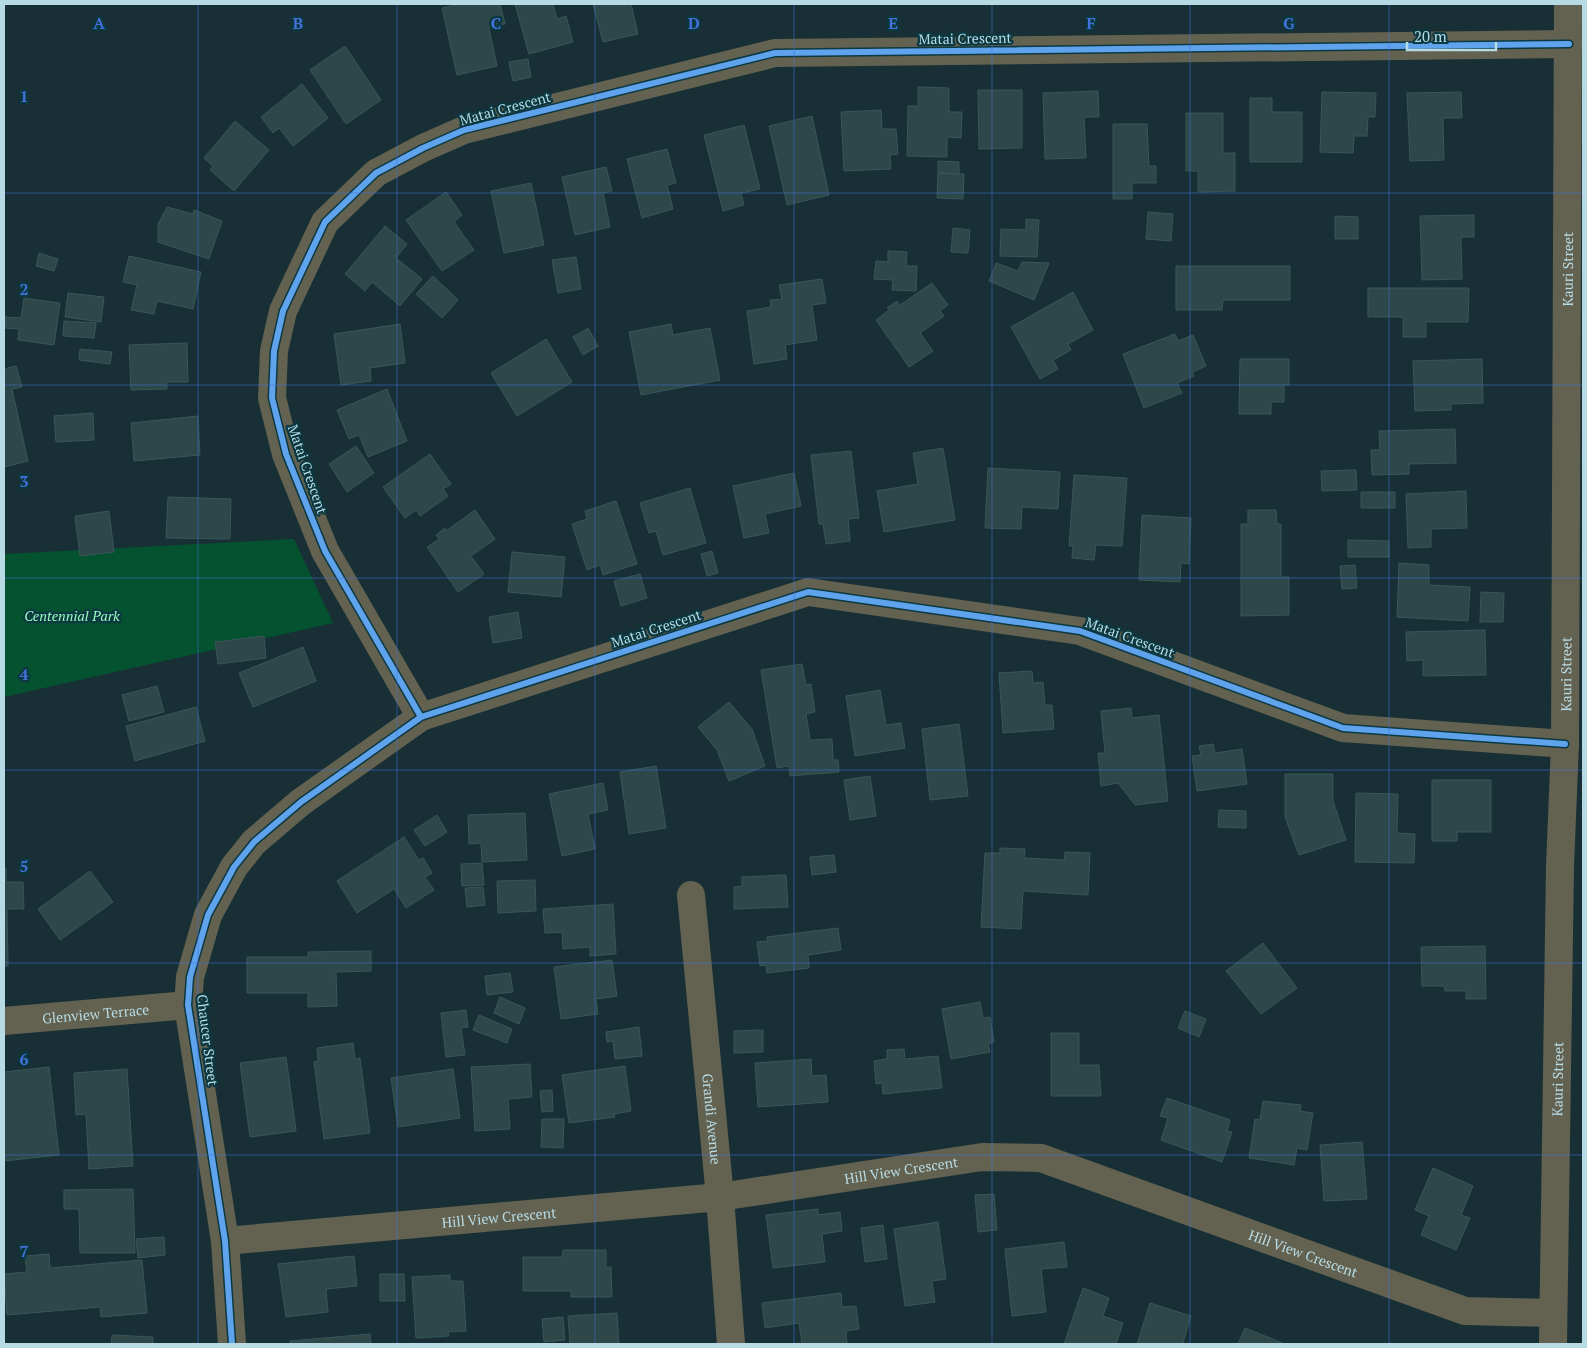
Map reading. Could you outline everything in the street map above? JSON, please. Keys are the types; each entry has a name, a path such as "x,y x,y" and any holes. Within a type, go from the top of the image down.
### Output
{"street":[{"name":"Kauri Street","path":"1553,1344 1572,866 1565,744 1568,4"},
{"name":"Matai Crescent","path":"1565,744 1342,728 1080,631 808,592 421,717 324,551 286,454 272,398 274,351 283,311 325,222 376,173 423,148 464,130 775,53 1568,44"},
{"name":"Chaucer Street","path":"232,1344 225,1241 188,1005 190,977 208,915 234,867 254,842 301,802 421,717"},
{"name":"Grandi Avenue","path":"691,894 720,1197 731,1344"},
{"name":"Glenview Terrace","path":"4,1021 188,1005"},
{"name":"Hill View Crescent","path":"225,1241 720,1197 982,1157 1041,1158 1465,1311 1553,1313"}],"green space":[{"name":"Centennial Park","path":"294,539 333,623 4,697 4,554"}],"building":[{"path":"460,4 500,4 505,24 489,28 497,66 457,75 442,8"},
{"path":"515,4 553,4 557,19 566,16 573,42 529,54"},
{"path":"593,4 631,4 638,34 603,42"},
{"path":"345,46 381,100 346,124 310,70"},
{"path":"528,59 531,77 513,81 509,62"},
{"path":"302,84 328,118 293,146 279,128 273,133 261,117"},
{"path":"918,87 949,88 949,112 962,112 961,138 947,137 947,157 907,156 908,106 918,106"},
{"path":"978,90 1022,90 1022,148 979,149"},
{"path":"1098,91 1099,117 1084,117 1086,158 1045,159 1043,93"},
{"path":"1322,92 1376,93 1375,117 1368,117 1367,136 1354,136 1353,153 1320,152"},
{"path":"1461,92 1462,118 1443,118 1444,160 1410,161 1407,93"},
{"path":"1250,98 1272,98 1272,112 1302,112 1302,162 1250,162"},
{"path":"881,110 882,129 896,129 898,154 890,155 891,169 844,171 841,112"},
{"path":"1186,113 1223,113 1223,153 1235,153 1235,191 1198,192 1198,171 1186,171"},
{"path":"812,116 829,195 787,205 769,126"},
{"path":"235,121 269,150 234,191 210,170 213,166 204,158"},
{"path":"1113,124 1147,124 1149,166 1156,166 1156,183 1132,183 1132,199 1113,199"},
{"path":"744,125 760,189 741,193 744,205 723,211 704,135"},
{"path":"667,149 676,183 667,185 673,209 642,218 627,159"},
{"path":"938,161 959,162 959,174 938,173"},
{"path":"606,167 612,191 603,193 610,227 575,235 562,177"},
{"path":"938,173 964,174 963,199 937,198"},
{"path":"531,183 544,245 504,253 491,191"},
{"path":"446,192 462,215 454,222 474,250 442,271 406,220"},
{"path":"167,207 193,214 194,210 222,221 209,259 158,242 158,224"},
{"path":"1148,212 1173,214 1171,241 1146,239"},
{"path":"1474,215 1474,237 1461,237 1462,279 1422,280 1420,216"},
{"path":"1335,216 1358,217 1358,239 1335,239"},
{"path":"1026,219 1039,220 1037,257 1000,256 1001,229 1026,230"},
{"path":"385,226 407,244 396,258 422,279 400,306 372,282 365,291 345,274"},
{"path":"953,228 970,230 968,253 951,252"},
{"path":"888,251 907,252 906,266 917,266 916,291 892,290 893,280 874,279 876,261 888,262"},
{"path":"39,253 58,259 54,271 36,266"},
{"path":"129,256 201,272 193,309 157,301 154,314 131,310 137,285 123,282"},
{"path":"576,257 581,289 558,293 552,260"},
{"path":"1022,262 1049,263 1034,300 989,281 996,263 1018,271"},
{"path":"1176,266 1290,266 1290,300 1223,300 1222,310 1176,310"},
{"path":"433,276 458,300 442,318 416,294"},
{"path":"822,279 826,303 812,305 817,340 785,345 787,359 754,364 747,311 771,307 770,300 782,299 779,285"},
{"path":"932,283 948,305 940,311 944,316 920,333 933,351 909,367 876,320 889,310 887,308 897,301 900,305"},
{"path":"1368,288 1469,288 1468,322 1426,322 1426,337 1403,337 1403,317 1368,317"},
{"path":"1073,292 1093,330 1068,344 1071,350 1053,360 1058,369 1040,379 1011,327"},
{"path":"68,293 104,297 101,322 65,317"},
{"path":"24,298 60,303 54,345 18,340 19,329 5,328 5,317 21,318"},
{"path":"64,321 96,323 94,338 63,336"},
{"path":"400,324 405,363 370,368 371,381 341,385 334,334"},
{"path":"671,324 673,335 710,328 720,380 641,395 629,332"},
{"path":"588,328 598,346 583,355 573,337"},
{"path":"1175,334 1178,341 1193,335 1206,366 1192,372 1194,376 1177,383 1182,393 1144,408 1123,354"},
{"path":"546,339 572,382 517,416 491,373"},
{"path":"187,343 188,382 167,382 167,389 131,390 129,345"},
{"path":"80,349 112,352 110,364 79,360"},
{"path":"1240,359 1289,359 1289,385 1284,385 1284,402 1271,402 1271,414 1239,414"},
{"path":"1482,359 1483,403 1451,404 1451,410 1415,411 1413,361"},
{"path":"16,366 22,387 12,389 28,461 4,467 4,369"},
{"path":"387,389 407,441 368,457 359,435 349,439 337,410"},
{"path":"93,413 94,440 56,442 54,416"},
{"path":"198,416 200,455 134,461 131,423"},
{"path":"1455,429 1456,463 1409,464 1409,474 1372,475 1371,450 1380,450 1379,431"},
{"path":"356,446 374,473 347,492 329,464"},
{"path":"943,448 955,520 884,532 877,491 918,484 913,453"},
{"path":"851,451 859,518 848,519 850,541 826,544 823,524 819,524 811,455"},
{"path":"430,454 451,484 443,489 448,496 420,516 416,510 405,518 383,487"},
{"path":"988,468 1060,472 1058,509 1022,507 1021,529 985,528"},
{"path":"1356,470 1357,490 1322,491 1321,471"},
{"path":"794,473 801,506 765,514 769,533 744,538 733,486"},
{"path":"1074,475 1127,478 1122,546 1096,545 1094,560 1072,558 1073,546 1069,546"},
{"path":"690,488 706,543 663,555 656,531 649,533 640,503"},
{"path":"1466,491 1467,528 1431,529 1431,547 1408,548 1406,494"},
{"path":"1361,492 1395,492 1395,508 1361,508"},
{"path":"168,497 231,499 230,539 166,538"},
{"path":"616,501 637,564 603,575 600,565 587,570 572,524 587,519 585,511"},
{"path":"475,510 495,539 471,556 484,574 458,592 427,547 439,539 436,535 445,528 446,531"},
{"path":"1248,510 1276,510 1277,524 1281,524 1281,577 1289,577 1289,615 1241,616 1241,524 1248,524"},
{"path":"109,511 114,552 80,556 75,516"},
{"path":"1142,515 1191,518 1189,564 1181,563 1180,582 1139,580"},
{"path":"1348,540 1389,541 1389,557 1348,557"},
{"path":"712,551 718,573 707,576 701,554"},
{"path":"512,552 565,557 561,597 508,592"},
{"path":"1399,563 1429,565 1429,585 1470,587 1468,621 1397,617"},
{"path":"1355,565 1357,588 1342,589 1340,566"},
{"path":"640,574 647,598 621,606 614,581"},
{"path":"1481,592 1504,593 1503,622 1480,622"},
{"path":"518,612 522,638 493,643 489,617"},
{"path":"1485,630 1486,675 1423,676 1423,660 1407,661 1406,632"},
{"path":"264,636 266,658 218,664 215,642"},
{"path":"303,647 316,681 253,707 239,673"},
{"path":"802,664 806,685 811,684 815,712 806,714 810,740 832,739 833,760 838,760 839,772 790,776 789,766 777,768 761,670"},
{"path":"1032,671 1033,683 1043,682 1045,705 1052,705 1054,729 1003,733 999,673"},
{"path":"157,686 164,712 129,721 122,695"},
{"path":"880,690 886,725 901,723 905,748 855,756 846,696"},
{"path":"729,702 752,729 765,766 729,781 717,750 698,727"},
{"path":"196,707 205,741 135,761 126,726"},
{"path":"1131,708 1132,718 1159,715 1168,801 1135,805 1118,783 1101,786 1098,753 1105,753 1101,711"},
{"path":"959,724 968,796 930,800 922,729"},
{"path":"1213,744 1215,753 1242,749 1247,784 1197,791 1192,756 1201,755 1199,746"},
{"path":"656,766 666,828 629,834 620,772"},
{"path":"1285,774 1333,774 1333,801 1346,840 1299,855 1285,817"},
{"path":"870,776 876,816 850,820 844,780"},
{"path":"1432,780 1491,780 1491,832 1457,832 1457,841 1432,841"},
{"path":"603,783 608,810 588,814 595,849 562,856 549,794"},
{"path":"1356,793 1398,794 1397,833 1415,834 1414,863 1355,862"},
{"path":"1219,810 1246,811 1246,828 1218,827"},
{"path":"525,813 527,860 482,862 481,843 469,844 468,815"},
{"path":"437,815 447,832 425,846 414,830"},
{"path":"404,837 419,860 423,858 432,873 425,877 434,890 406,908 394,889 357,913 337,881"},
{"path":"1000,848 1025,849 1024,858 1064,860 1065,852 1090,853 1088,895 1023,891 1021,929 981,927 985,853 1000,853"},
{"path":"834,855 836,872 812,875 810,857"},
{"path":"482,863 484,885 462,886 461,864"},
{"path":"4,868 6,868 6,882 23,882 24,909 7,909 8,966 4,966"},
{"path":"90,871 113,902 60,940 38,909"},
{"path":"786,875 788,907 734,909 734,887 742,886 742,877"},
{"path":"535,880 536,911 498,913 497,881"},
{"path":"483,887 485,905 467,907 465,888"},
{"path":"613,904 616,954 590,956 590,947 563,949 562,932 545,933 543,909"},
{"path":"838,928 841,950 808,955 809,968 767,973 766,965 760,966 757,942 768,941 767,937"},
{"path":"1263,943 1297,988 1261,1014 1226,971"},
{"path":"1485,946 1486,999 1466,999 1466,991 1445,991 1444,986 1422,986 1421,947"},
{"path":"371,951 371,971 336,972 337,1006 308,1007 308,993 247,993 247,957 308,957 308,952"},
{"path":"612,960 617,996 596,999 598,1014 561,1019 554,967"},
{"path":"510,973 513,992 487,995 485,976"},
{"path":"500,997 525,1008 519,1024 494,1013"},
{"path":"980,1002 983,1018 990,1017 994,1042 988,1044 990,1052 951,1059 942,1009"},
{"path":"466,1010 468,1027 461,1028 465,1055 446,1057 441,1013"},
{"path":"1185,1011 1206,1019 1199,1037 1178,1028"},
{"path":"479,1015 512,1029 507,1043 473,1030"},
{"path":"639,1027 642,1056 615,1059 613,1041 607,1042 606,1032"},
{"path":"763,1030 763,1052 734,1053 734,1031"},
{"path":"1051,1033 1079,1033 1079,1065 1099,1065 1101,1096 1051,1096"},
{"path":"353,1043 355,1059 360,1058 370,1133 324,1139 314,1062 318,1061 317,1048"},
{"path":"904,1049 905,1059 938,1056 942,1088 883,1094 882,1083 876,1084 874,1061 887,1059 887,1050"},
{"path":"286,1057 296,1131 250,1137 240,1063"},
{"path":"811,1059 812,1076 826,1075 828,1102 758,1107 755,1063"},
{"path":"530,1064 532,1097 508,1099 510,1129 475,1131 471,1067"},
{"path":"625,1066 631,1111 614,1114 615,1117 569,1123 562,1075"},
{"path":"49,1067 59,1155 4,1161 4,1072"},
{"path":"127,1069 133,1166 89,1169 86,1114 76,1115 74,1073"},
{"path":"453,1069 460,1118 398,1127 391,1078"},
{"path":"552,1090 553,1111 542,1112 540,1091"},
{"path":"1167,1098 1230,1120 1227,1131 1232,1132 1222,1162 1161,1140 1168,1118 1160,1116"},
{"path":"1263,1101 1301,1105 1300,1111 1313,1113 1307,1150 1297,1148 1294,1165 1249,1158 1255,1119 1260,1120"},
{"path":"542,1119 564,1119 563,1148 541,1147"},
{"path":"1362,1142 1367,1199 1324,1201 1320,1145"},
{"path":"1433,1168 1473,1186 1461,1215 1470,1218 1456,1250 1421,1235 1429,1216 1415,1210"},
{"path":"133,1189 135,1253 80,1253 79,1209 64,1209 64,1190"},
{"path":"994,1194 997,1230 978,1232 975,1195"},
{"path":"818,1209 818,1215 840,1212 842,1231 822,1234 825,1262 773,1268 766,1215"},
{"path":"938,1222 946,1279 932,1281 935,1302 905,1306 894,1229"},
{"path":"883,1225 887,1259 865,1262 861,1228"},
{"path":"164,1237 165,1255 138,1258 136,1239"},
{"path":"1064,1242 1067,1267 1041,1269 1046,1312 1012,1316 1005,1249"},
{"path":"563,1250 606,1250 606,1267 611,1267 612,1297 571,1297 571,1291 523,1291 523,1257 562,1257"},
{"path":"49,1254 50,1268 142,1260 147,1313 101,1317 100,1307 7,1315 4,1274 27,1272 25,1256"},
{"path":"354,1256 357,1286 326,1289 328,1312 286,1317 278,1264"},
{"path":"380,1274 404,1274 405,1301 380,1301"},
{"path":"450,1275 450,1281 463,1281 466,1331 448,1332 449,1336 416,1338 412,1277"},
{"path":"1083,1288 1109,1298 1103,1316 1123,1323 1116,1344 1064,1344"},
{"path":"841,1293 842,1307 856,1306 859,1329 846,1331 847,1344 802,1344 799,1323 765,1328 762,1303"},
{"path":"1150,1303 1191,1316 1183,1343 1187,1344 1137,1344"},
{"path":"617,1313 619,1344 570,1344 568,1316"},
{"path":"563,1317 565,1340 544,1342 542,1319"},
{"path":"1245,1328 1285,1344 1238,1344"},
{"path":"370,1334 371,1344 290,1344 290,1341"},
{"path":"112,1335 153,1337 153,1344 111,1344"}],"cycle path":[{"path":"421,717 325,551 286,454 272,398 274,351 283,311 325,222 376,173 423,148 464,130 775,53 1569,44"},
{"path":"232,1344 225,1241 188,1005 190,977 208,915 234,867 254,842 301,802 421,717 808,592 1080,631 1343,728 1565,744"}]}
